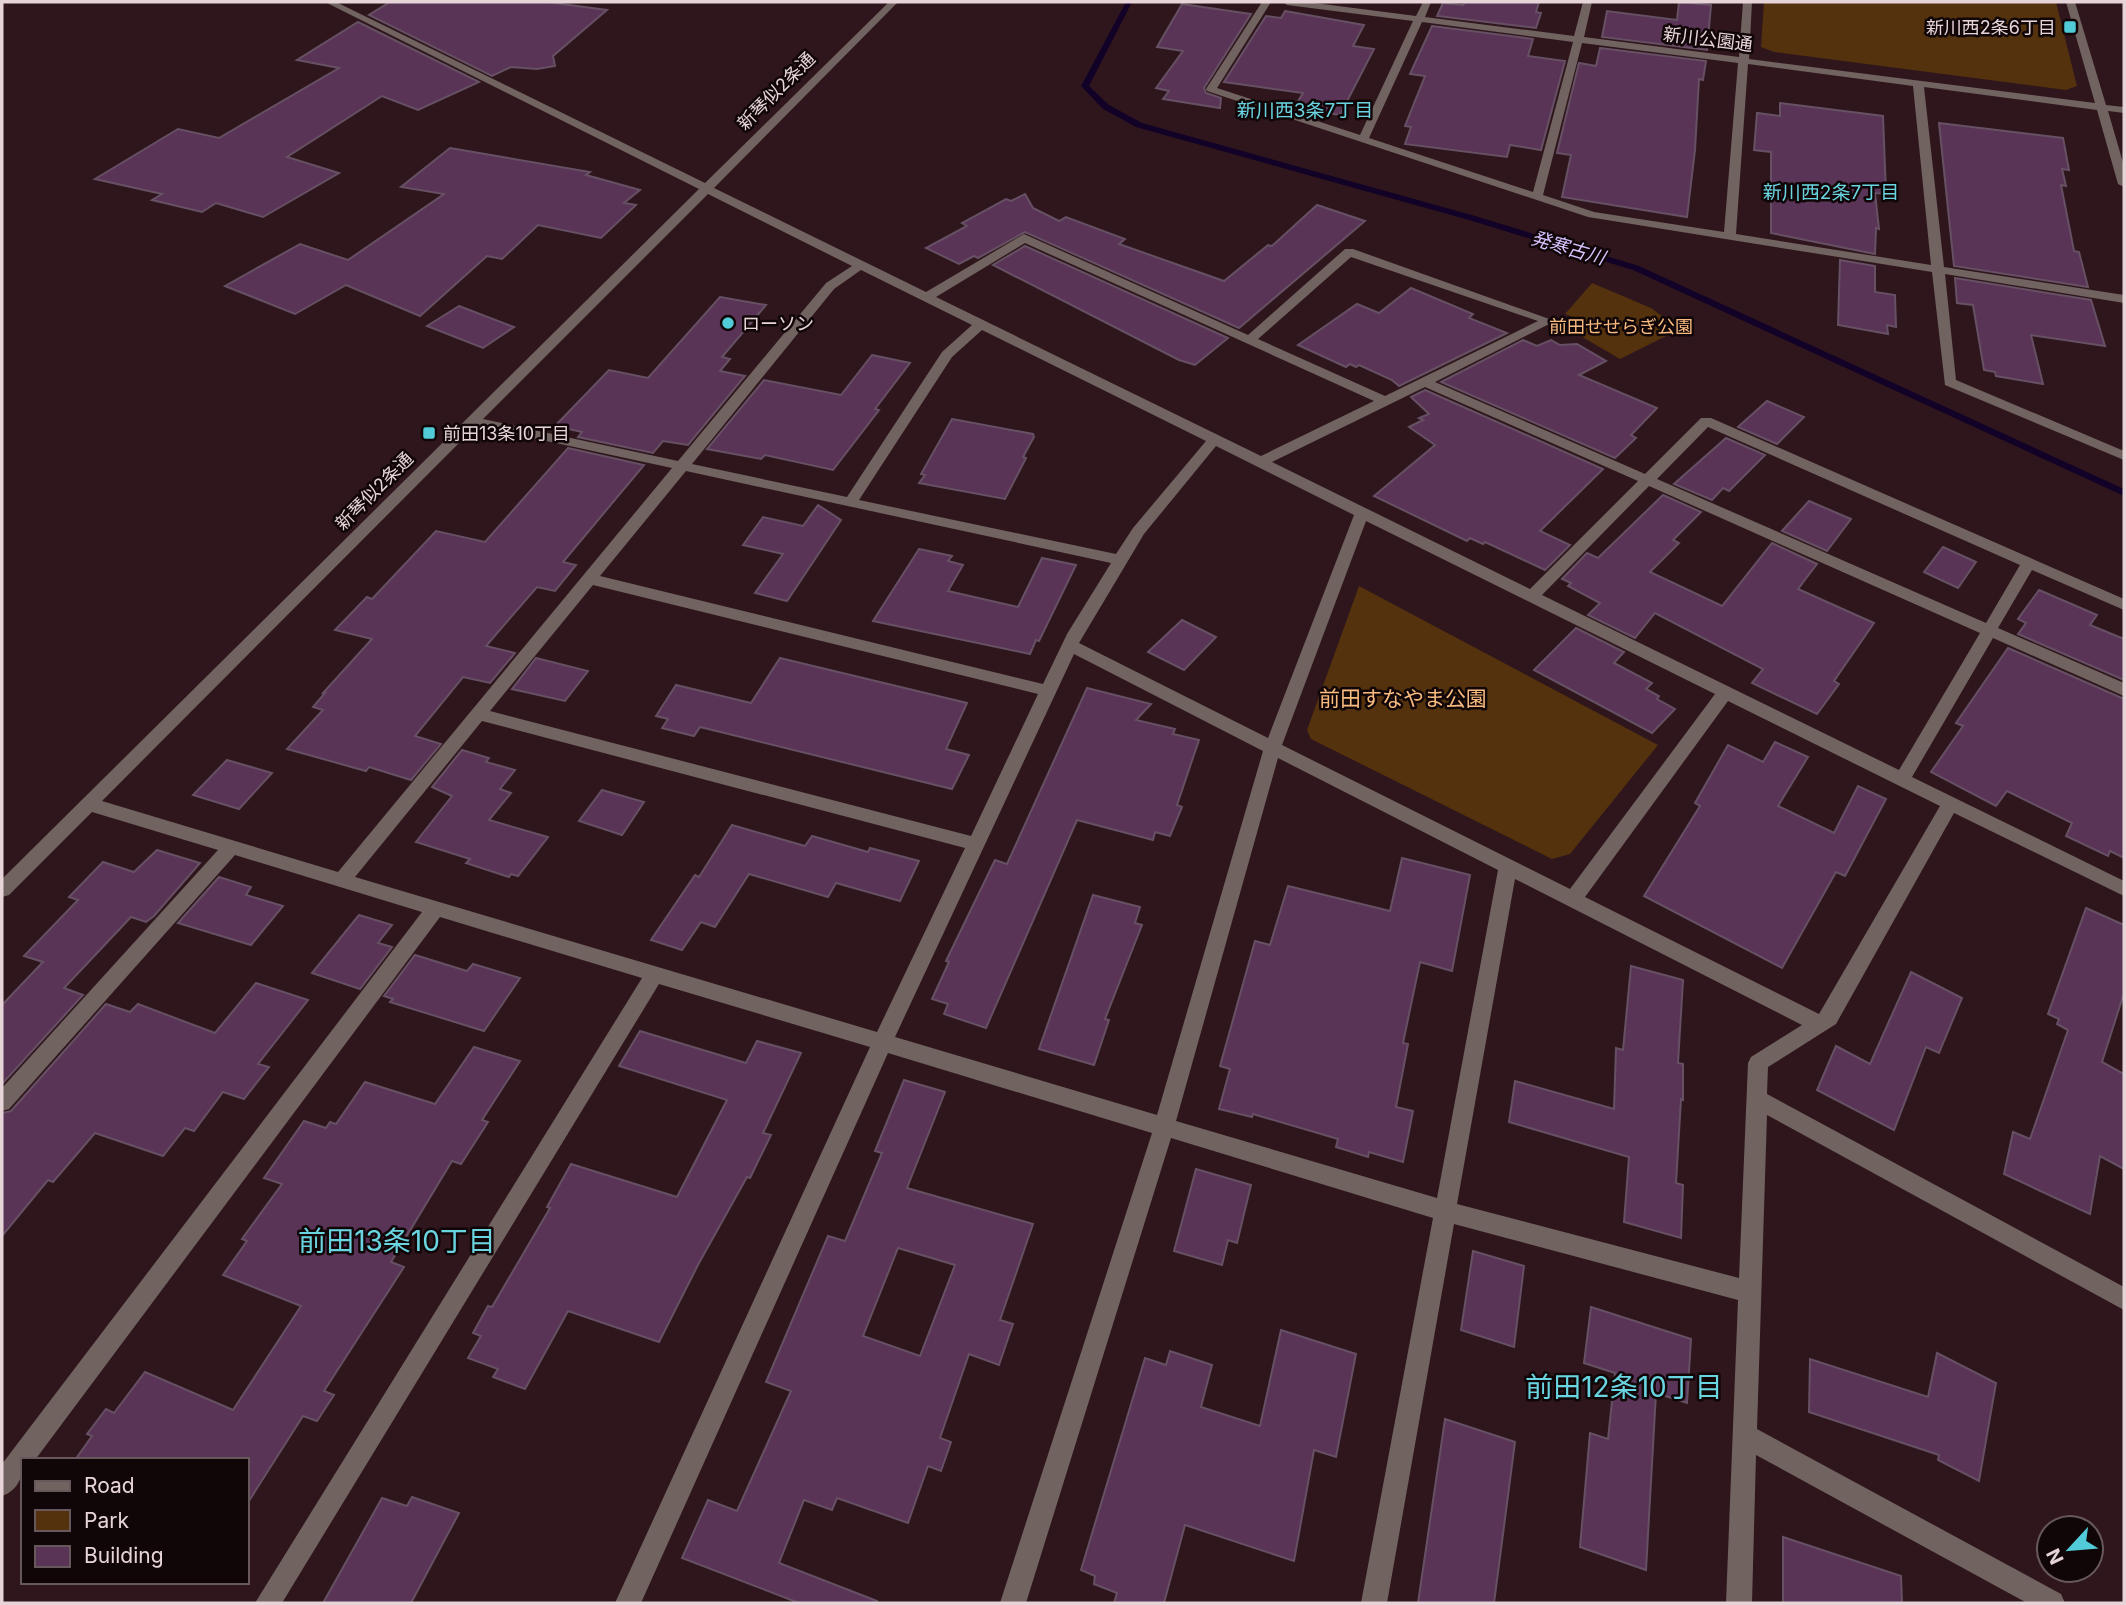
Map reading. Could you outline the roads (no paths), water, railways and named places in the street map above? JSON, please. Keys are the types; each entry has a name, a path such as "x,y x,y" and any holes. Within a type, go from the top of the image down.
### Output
{"street":[{"path":"329,2 2124,889"},
{"name":"新琴似2条通","path":"2,890 894,2"},
{"path":"1266,2 1211,89 1364,137 1592,215 2124,299"},
{"name":"新川公園通","path":"1287,2 2124,110"},
{"path":"1364,137 1427,2"},
{"path":"1538,195 1588,2"},
{"path":"1730,236 1748,2"},
{"path":"2071,2 2124,184"},
{"path":"1918,83 1950,382 2124,456"},
{"path":"927,297 1024,238 1387,402"},
{"path":"1250,340 1349,251 1549,321 1427,383 1260,462"},
{"path":"342,880 830,286 860,265"},
{"path":"850,503 947,355 981,324"},
{"path":"1427,383 2124,690"},
{"path":"471,421 1120,560"},
{"path":"1532,596 1706,421 2124,605"},
{"path":"628,1603 882,1043 1069,645 1138,531 1214,440"},
{"path":"1013,1603 1164,1128 1273,746 1362,512"},
{"path":"1902,779 2029,563"},
{"path":"590,579 1048,691"},
{"path":"1069,645 1819,1024"},
{"path":"1573,899 1725,692"},
{"path":"478,714 976,844"},
{"path":"1739,1603 1758,1063 1829,1018 1951,803"},
{"path":"88,804 1445,1211 1750,1292"},
{"path":"2,1102 232,847"},
{"path":"1374,1603 1508,866"},
{"path":"22,1458 436,908"},
{"path":"268,1603 655,974"},
{"path":"1756,1099 2124,1299"},
{"path":"1745,1436 2052,1603"},
{"path":"2,1484 21,1459"}],"waterway":[{"name":"発寒古川","path":"1129,2 1085,86 1106,107 1139,125 1472,218 1636,268 2124,493"}],"place":[{"name":"新川西2条6丁目","path":"2070,27"},
{"name":"ローソン","path":"728,323"},
{"name":"前田13条10丁目","path":"429,433"}],"district":[{"name":"新川西3条7丁目","path":"1305,110"},
{"name":"新川西2条7丁目","path":"1831,192"},
{"name":"前田13条10丁目","path":"397,1241"},
{"name":"前田12条10丁目","path":"1624,1387"}],"park label":[{"name":"前田せせらぎ公園","path":"1621,326"},
{"name":"前田すなやま公園","path":"1403,698"}]}
